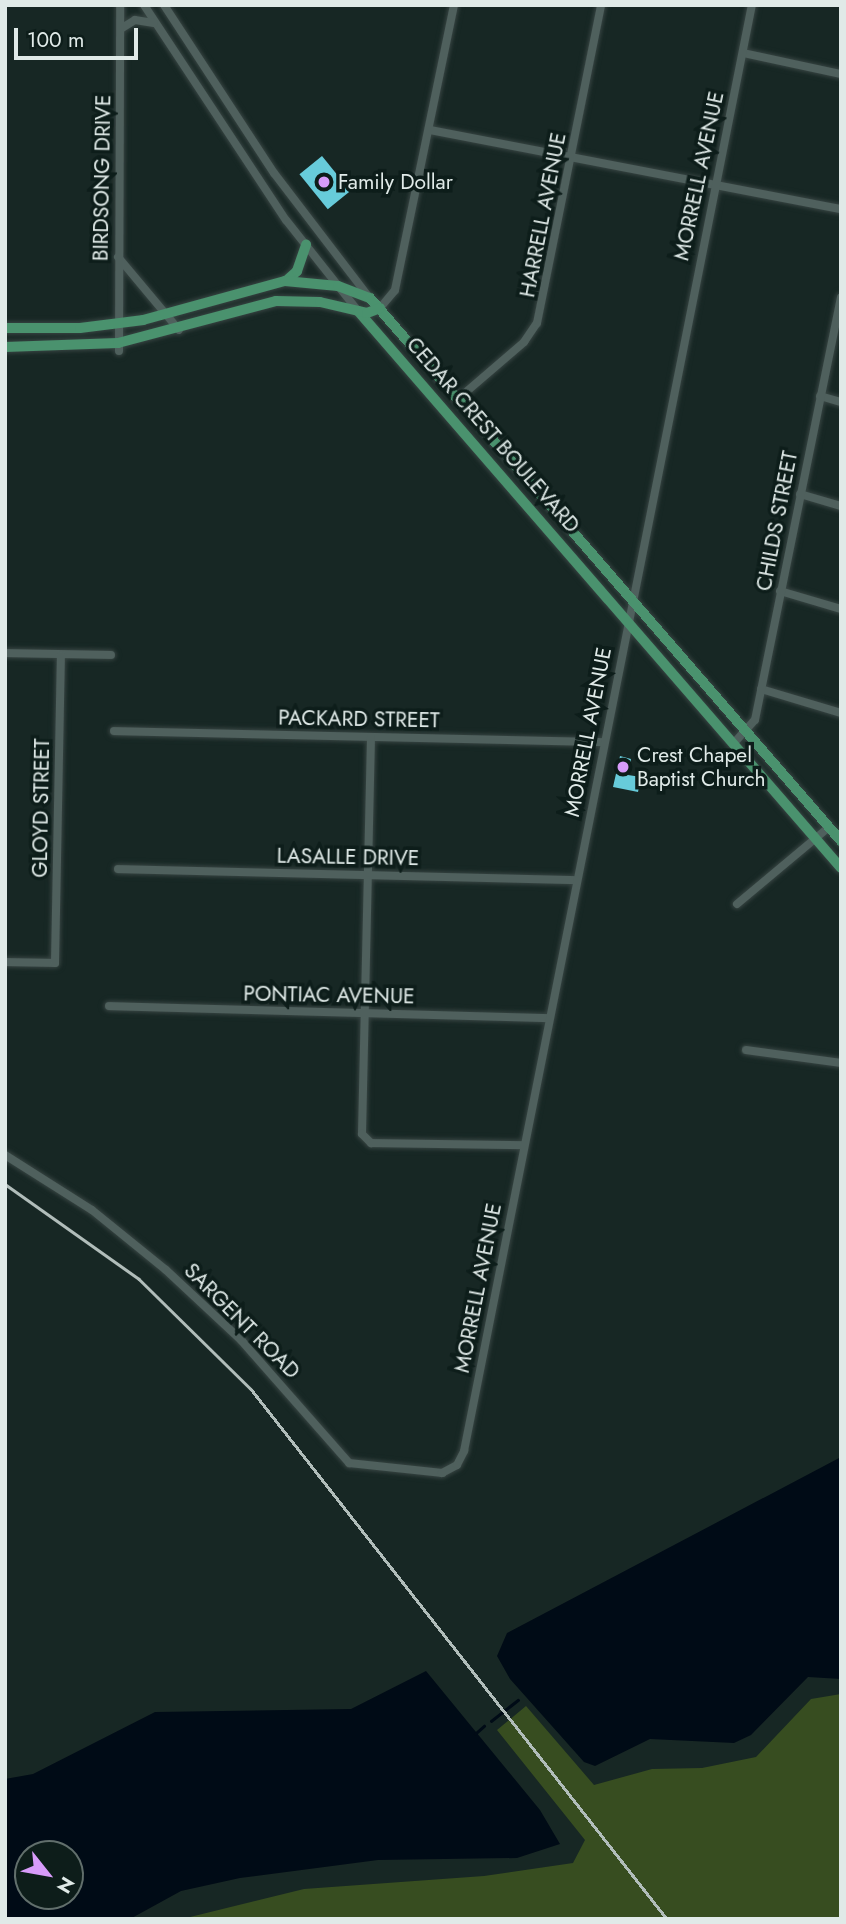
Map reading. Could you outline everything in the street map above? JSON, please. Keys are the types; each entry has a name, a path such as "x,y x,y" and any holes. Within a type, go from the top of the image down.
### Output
{"main road":[{"path":"285,281 297,271 306,246"},
{"path":"5,328 118,324 167,315 285,281 338,286 370,298"},
{"name":"CEDAR CREST BOULEVARD","path":"370,298 841,841"},
{"path":"5,347 119,347 276,302 320,302 358,311 380,308"},
{"name":"CEDAR CREST BOULEVARD","path":"358,311 841,868"},
{"path":"445,410 459,398"}],"street":[{"name":"BIRDSONG DRIVE","path":"119,347 120,5"},
{"name":"CEDAR CREST BOULEVARD","path":"144,5 286,220 358,311"},
{"name":"CEDAR CREST BOULEVARD","path":"164,5 274,173 370,298"},
{"path":"380,308 395,290 454,5"},
{"name":"HARRELL AVENUE","path":"459,398 524,342 537,324 601,5"},
{"name":"MORRELL AVENUE","path":"457,1465 464,1451 631,597 752,5"},
{"path":"122,28 135,20 154,23"},
{"path":"743,53 841,74"},
{"path":"430,130 841,209"},
{"path":"260,182 274,173"},
{"path":"286,220 301,209"},
{"path":"118,257 179,330"},
{"name":"CHILDS STREET","path":"747,732 761,689 841,299"},
{"path":"820,396 841,402"},
{"path":"800,494 841,506"},
{"path":"780,592 841,610"},
{"path":"5,653 111,655"},
{"name":"GLOYD STREET","path":"5,962 55,963 61,654"},
{"path":"761,689 841,713"},
{"name":"PACKARD STREET","path":"114,731 603,742"},
{"path":"734,743 747,732"},
{"path":"371,737 366,875 364,1140 523,1145"},
{"path":"737,904 829,827"},
{"name":"LASALLE DRIVE","path":"118,869 576,880"},
{"name":"PONTIAC AVENUE","path":"109,1006 548,1018"},
{"path":"746,1050 841,1063"},
{"name":"SARGENT ROAD","path":"5,1155 92,1210 174,1277 241,1339 349,1463 442,1473 457,1465"}],"green space":[{"path":"841,1694 841,1919 182,1919 304,1889 484,1876 573,1863 585,1840 497,1730 526,1706 594,1785 652,1769 702,1768 756,1757 811,1699"}],"shaded area":[{"path":"841,1457 841,1679 808,1677 751,1735 734,1743 650,1739 595,1766 584,1762 510,1679 497,1656 507,1633"},
{"path":"426,1671 540,1810 560,1844 517,1858 378,1860 240,1878 181,1891 130,1919 5,1919 5,1779 33,1774 155,1712 351,1709"}],"building":[{"name":"Family Dollar","path":"322,156 350,191 328,209 299,174"},
{"name":"Crest Chapel Baptist Church","path":"620,756 631,759 628,775 641,777 638,792 613,787"}],"waterway":[{"path":"491,1721 518,1700"},
{"path":"475,1734 484,1726"}],"railway":[{"path":"5,1184 139,1279 251,1389 667,1919"}],"place":[{"name":"Family Dollar","path":"324,182"},
{"name":"Crest Chapel Baptist Church","path":"623,767"}]}
